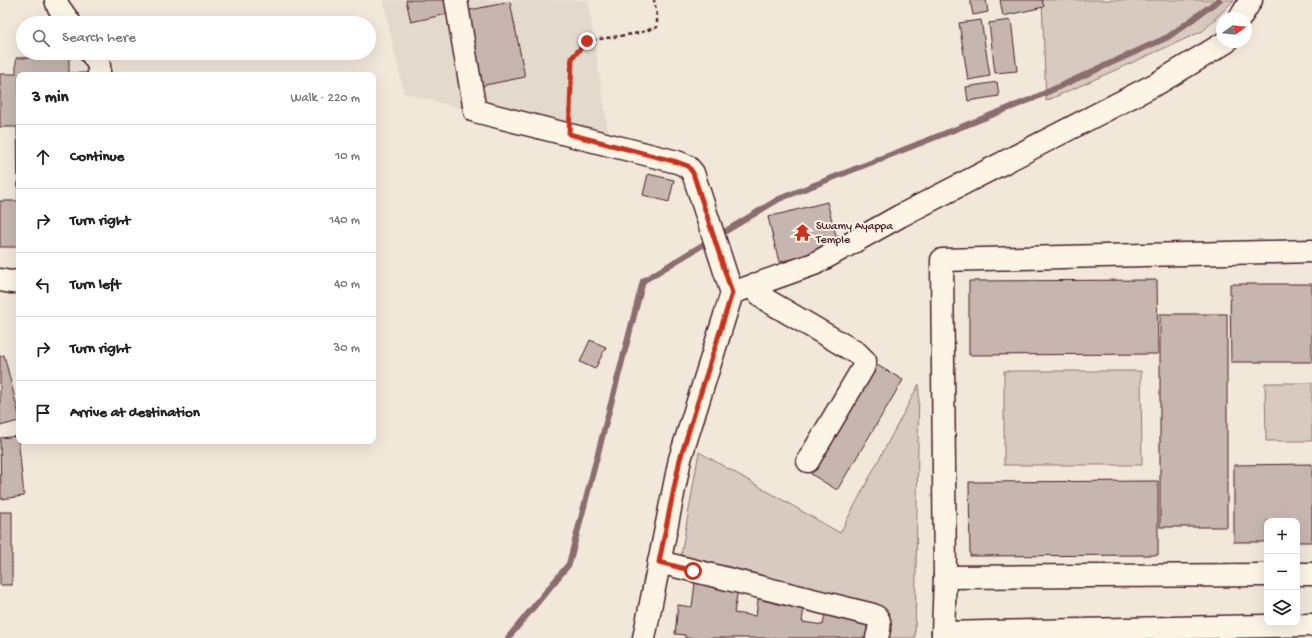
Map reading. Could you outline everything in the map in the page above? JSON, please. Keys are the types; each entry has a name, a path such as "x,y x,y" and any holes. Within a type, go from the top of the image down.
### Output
{"street":[{"path":"56,0 58,6 65,16"},
{"path":"456,0 476,111 645,153 688,166 693,173 741,290 680,459 644,638"},
{"path":"1244,12 1251,0"},
{"path":"741,290 814,264 900,216 1158,83 1216,48"},
{"path":"96,60 99,65 99,72"},
{"path":"1312,252 942,260 945,577 943,635 1073,634 1312,625"},
{"path":"0,280 16,281"},
{"path":"741,290 768,301 858,353 865,361 863,368 808,461"},
{"path":"659,562 877,616 880,624 877,638"},
{"path":"945,577 1264,574"},
{"path":"1300,574 1312,574"}],"path":[{"path":"569,134 572,58 587,41 639,33 657,27 657,16 654,0"}],"shaded area":[{"path":"383,0 588,0 611,149 404,93"},
{"path":"1042,0 1234,0 1222,12 1216,12 1216,18 1203,31 1046,101"},
{"path":"1004,371 1141,371 1142,465 1004,465"},
{"path":"1265,383 1312,383 1312,441 1266,441"},
{"path":"919,384 915,638 879,638 883,613 679,567 699,452 840,533"}],"building":[{"path":"406,0 449,0 452,13 411,22"},
{"path":"970,0 986,0 988,12 973,15"},
{"path":"1000,0 1042,0 1044,7 1003,16"},
{"path":"510,2 525,77 480,86 465,11"},
{"path":"981,20 990,76 968,80 959,23"},
{"path":"1011,20 1017,71 995,73 989,23"},
{"path":"16,60 69,60 69,72 16,72"},
{"path":"0,74 16,74 16,127 0,127"},
{"path":"997,82 999,96 968,101 966,87"},
{"path":"648,174 674,180 669,202 643,195"},
{"path":"0,201 16,201 16,247 0,247"},
{"name":"Swamy Ayappa Temple","path":"827,202 839,247 779,262 768,217"},
{"path":"1157,280 1158,354 969,355 969,281"},
{"path":"1230,284 1312,284 1312,362 1231,362"},
{"path":"1160,314 1227,314 1227,527 1160,527"},
{"path":"590,340 606,347 595,369 580,362"},
{"path":"4,355 16,403 16,422 0,426 0,356"},
{"path":"877,365 903,380 837,490 811,474"},
{"path":"16,436 16,444 19,444 24,496 1,499 0,438"},
{"path":"1312,464 1312,542 1300,542 1300,518 1264,518 1264,542 1234,542 1234,465"},
{"path":"1158,481 1158,555 970,556 969,482"},
{"path":"0,512 12,512 12,585 0,585"},
{"path":"695,583 738,589 734,613 756,616 759,592 805,599 802,622 823,625 825,613 868,619 866,638 685,638 685,635 675,634 678,605 692,607"}],"waterway":[{"path":"508,638 569,564 643,281 779,199 1032,99 1168,37 1219,0"}],"place":[{"name":"Swamy Ayappa Temple","path":"803,232"}],"route":[{"path":"587,41 572,58 569,134 645,153 688,166 693,173 704,211 732,293 680,459 659,562 693,571"}]}
